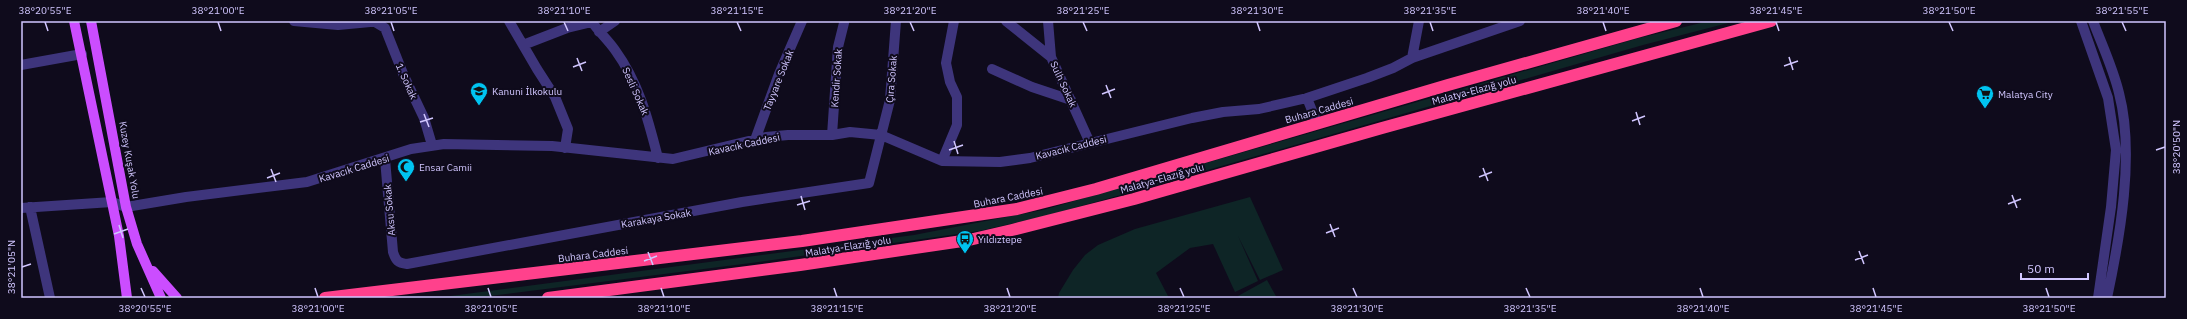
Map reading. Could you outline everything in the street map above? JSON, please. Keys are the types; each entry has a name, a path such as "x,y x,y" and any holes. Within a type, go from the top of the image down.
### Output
{"highway":[{"name":"Buhara Caddesi","path":"325,298 817,239 1017,209 1096,189 1676,21"},
{"name":"Malatya-Elazığ yolu","path":"548,298 800,266 968,240 1134,199 1382,128 1771,21"},
{"path":"402,298 429,286"}],"main road":[{"path":"74,21 112,202 127,298"},
{"name":"Kuzey Kuşak Yolu","path":"92,21 126,207 137,244 161,298"},
{"path":"144,259 177,298"}],"street":[{"path":"294,21 338,25 378,22"},
{"path":"509,21 555,96 568,129 565,148"},
{"path":"599,32 615,21"},
{"name":"Tayyare Sokak","path":"755,140 779,74 802,21"},
{"name":"Çıra Sokak","path":"881,135 890,100 896,21"},
{"path":"942,161 958,125 957,97 950,82 946,63 954,21"},
{"name":"Sulh Sokak","path":"1006,21 1051,57 1090,143"},
{"path":"1048,21 1051,57"},
{"path":"1412,58 1419,21"},
{"name":"Kavacık Caddesi","path":"112,202 126,207 186,197 307,182 385,159 411,149 432,145 527,145 658,158 680,158 755,140 788,134 832,135 850,132 881,135 942,161 1000,162 1030,158 1212,114 1259,109 1307,98 1380,73 1412,58 1520,21"},
{"path":"2081,21 2108,98 2116,150 2111,207 2098,298"},
{"path":"2093,21 2119,93 2127,147 2122,206 2107,298"},
{"name":"1. Sokak","path":"378,22 385,28 404,76 424,118 432,145"},
{"name":"Sesli Sokak","path":"523,45 567,28 592,22 615,50 635,83 646,110 658,158"},
{"name":"Kendir Sokak","path":"832,135 838,47 844,22"},
{"path":"21,65 82,54"},
{"path":"992,69 1032,86 1071,100"},
{"path":"1307,98 1317,124"},
{"name":"Karakaya Sokak","path":"395,260 400,263 407,264 742,202 869,183 881,135"},
{"name":"Aksu Sokak","path":"385,159 393,252 395,260"},
{"path":"50,298 25,207 112,202"}],"green space":[{"path":"1709,21 1736,21 1643,45 1128,193 1045,216 979,231 751,263 474,298 435,298 914,235 1043,210 1639,38"},
{"path":"1250,197 1283,270 1260,280 1238,236 1258,281 1235,292 1213,244 1190,248 1156,273 1169,298 1058,298 1059,293 1073,270 1085,255 1098,245 1135,229"},
{"path":"1267,280 1277,298 1239,298 1238,296"}],"place":[{"name":"Kanuni İlkokulu","path":"479,106"},
{"name":"Malatya City","path":"1985,109"},
{"name":"Ensar Camii","path":"406,182"},
{"name":"Yıldıztepe","path":"965,254"}]}
